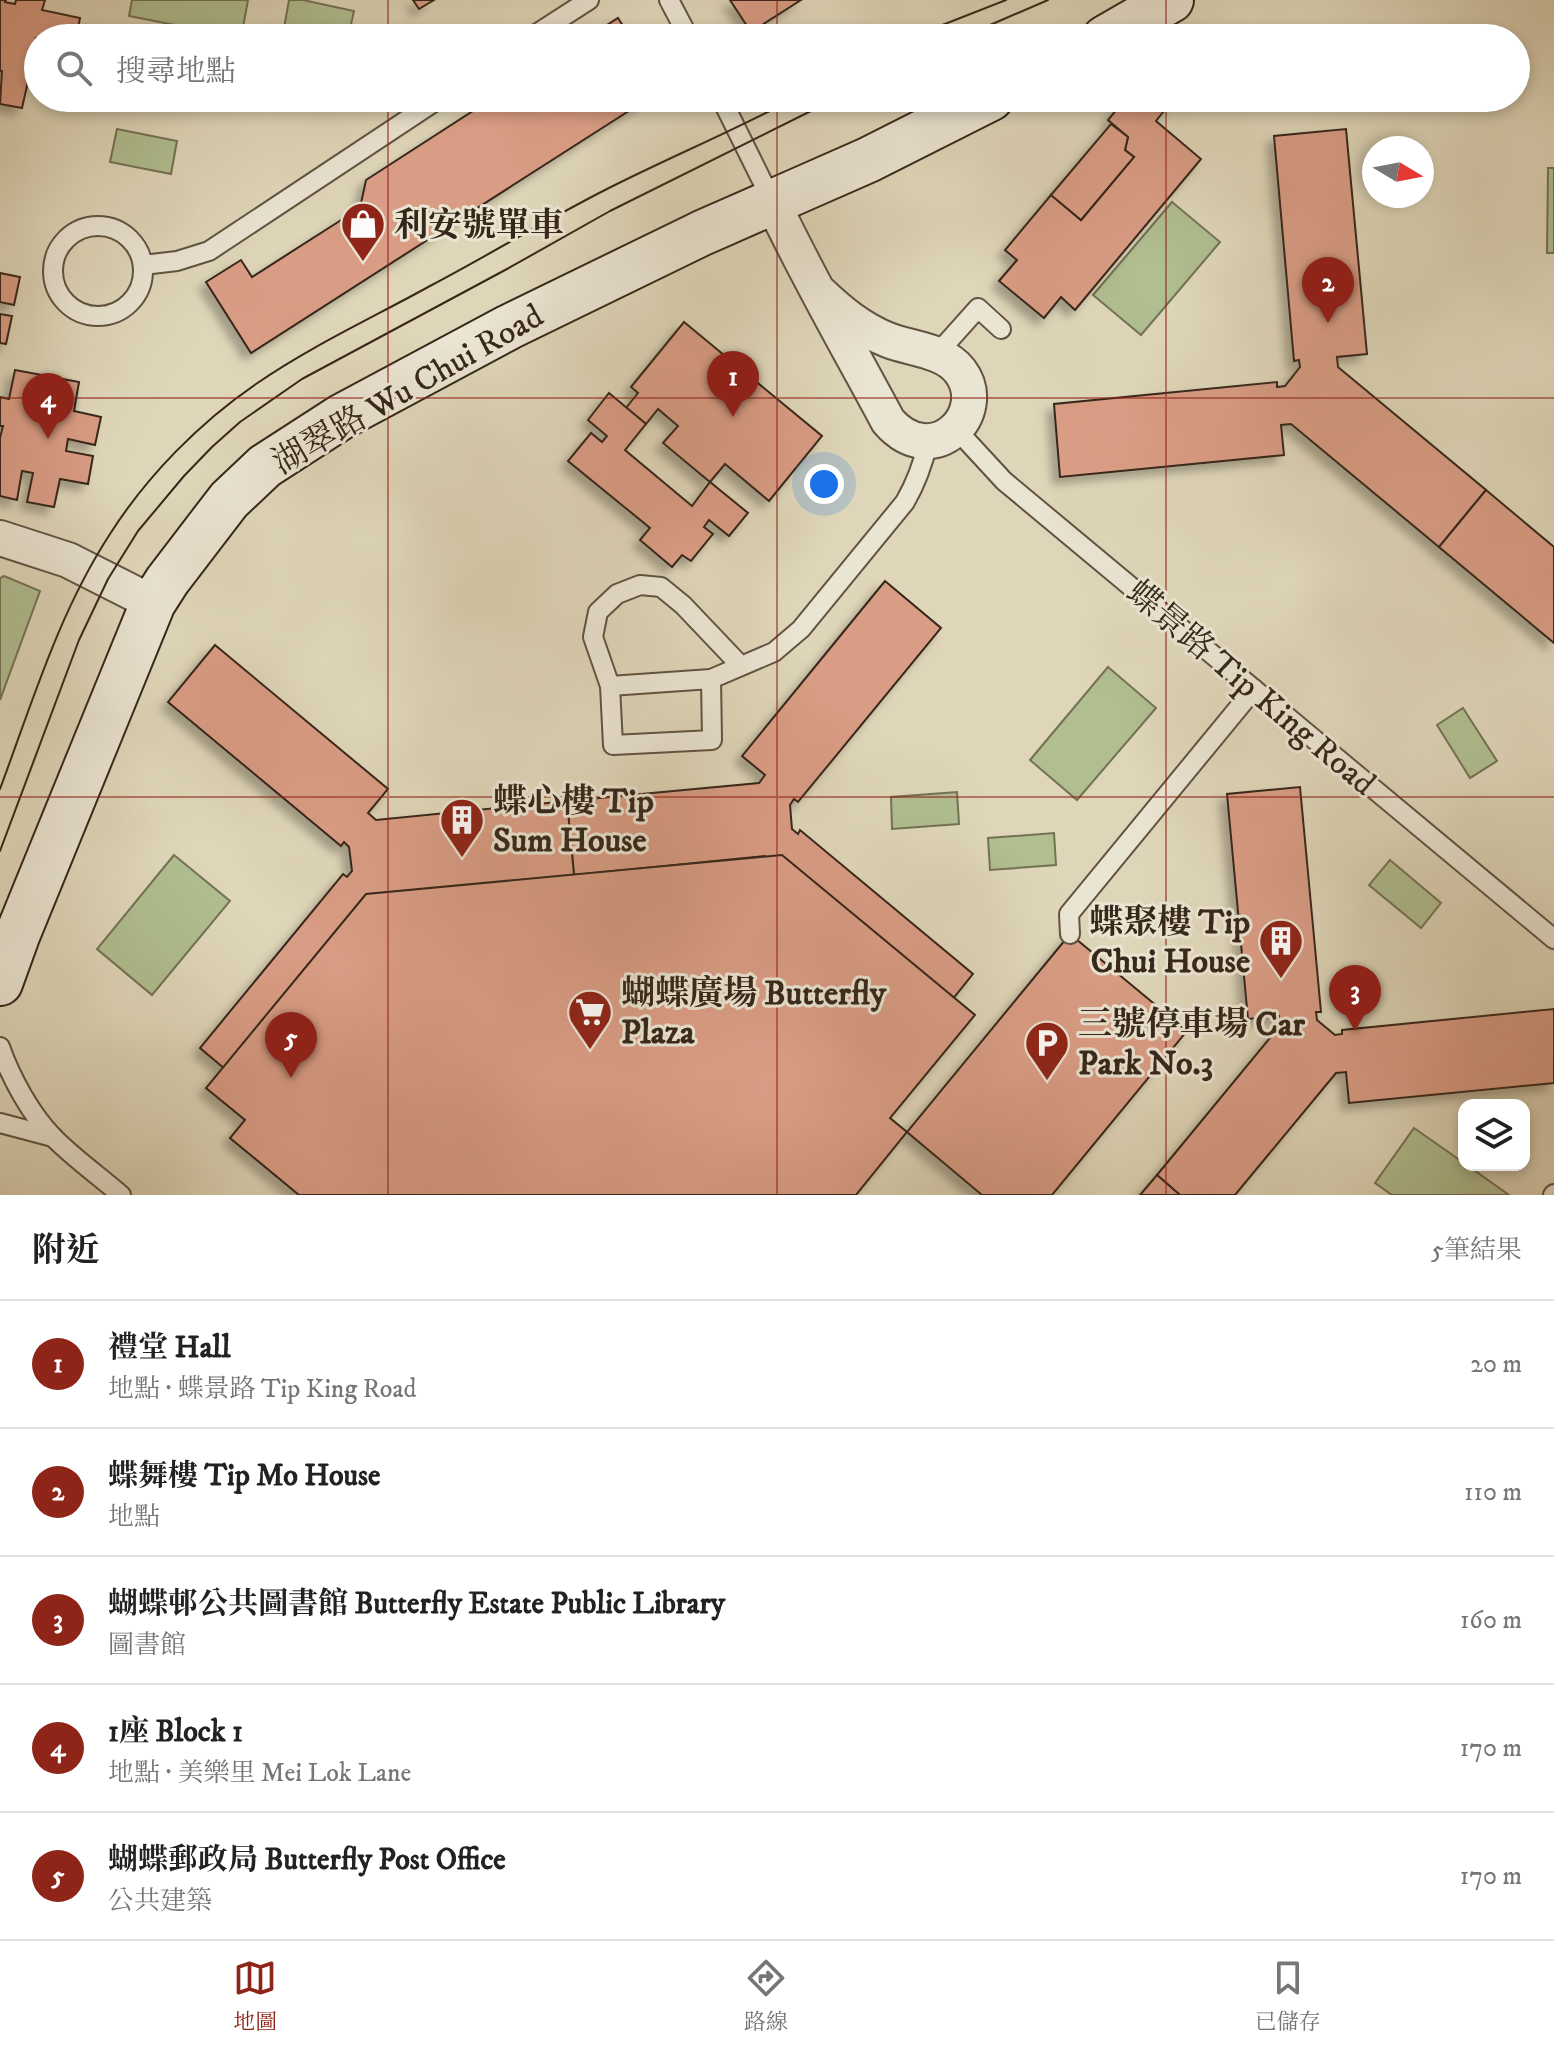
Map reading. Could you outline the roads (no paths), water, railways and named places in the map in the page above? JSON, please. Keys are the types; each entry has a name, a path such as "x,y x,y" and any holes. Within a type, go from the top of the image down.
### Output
{"street":[{"path":"1129,24 1171,0"},
{"name":"湖翠路 Wu Chui Road","path":"0,983 153,603 229,500 265,466 341,417 509,327 665,250 868,160 963,112"},
{"name":"蝶景路 Tip King Road","path":"772,201 802,266 888,421 898,433 912,440 942,436 965,417 969,402 967,386 961,372 950,361 886,340 861,327 838,311 818,291"},
{"path":"0,538 68,560 153,603"}],"lane":[{"path":"552,24 589,0"},
{"path":"669,0 682,24"},
{"path":"143,265 177,261 209,251 419,112"},
{"path":"728,112 772,201"},
{"path":"91,226 119,230 131,239 143,265 143,280 137,295 127,307 98,317 82,314 69,306 59,294 54,280 53,266 65,240 91,226"},
{"path":"936,355 978,308 1001,329"},
{"path":"610,686 711,679 774,652 801,629 905,502 942,436"},
{"name":"蝶景路 Tip King Road","path":"942,436 1004,481 1554,939"},
{"path":"711,679 712,740 613,745 610,686 593,637 598,612 617,594 640,585 661,587 683,605 741,666"},
{"path":"1070,934 1069,914 1254,689"},
{"path":"0,1047 25,1099 53,1137 121,1195"},
{"path":"0,1123 53,1137"}],"tram line":[{"path":"945,24 1006,0"},
{"path":"992,24 1048,0"},
{"path":"0,789 61,626 92,564 110,534 157,471 214,416 256,384 320,345 605,190 768,112"},
{"path":"0,851 79,640 108,579 138,531 212,447 240,422 302,379 610,211 809,112"}],"place":[{"name":"利安號單車","path":"363,263"},
{"name":"蝶舞樓 Tip Mo House","path":"1328,323"},
{"name":"禮堂 Hall","path":"733,417"},
{"name":"1座 Block 1","path":"48,439"},
{"name":"蝶心樓 Tip Sum House","path":"462,859"},
{"name":"蝶聚樓 Tip Chui House","path":"1281,980"},
{"name":"蝴蝶邨公共圖書館 Butterfly Estate Public Library","path":"1355,1031"},
{"name":"蝴蝶廣場 Butterfly Plaza","path":"590,1051"},
{"name":"蝴蝶郵政局 Butterfly Post Office","path":"291,1078"},
{"name":"三號停車場 Car Park No.3","path":"1047,1082"}]}
